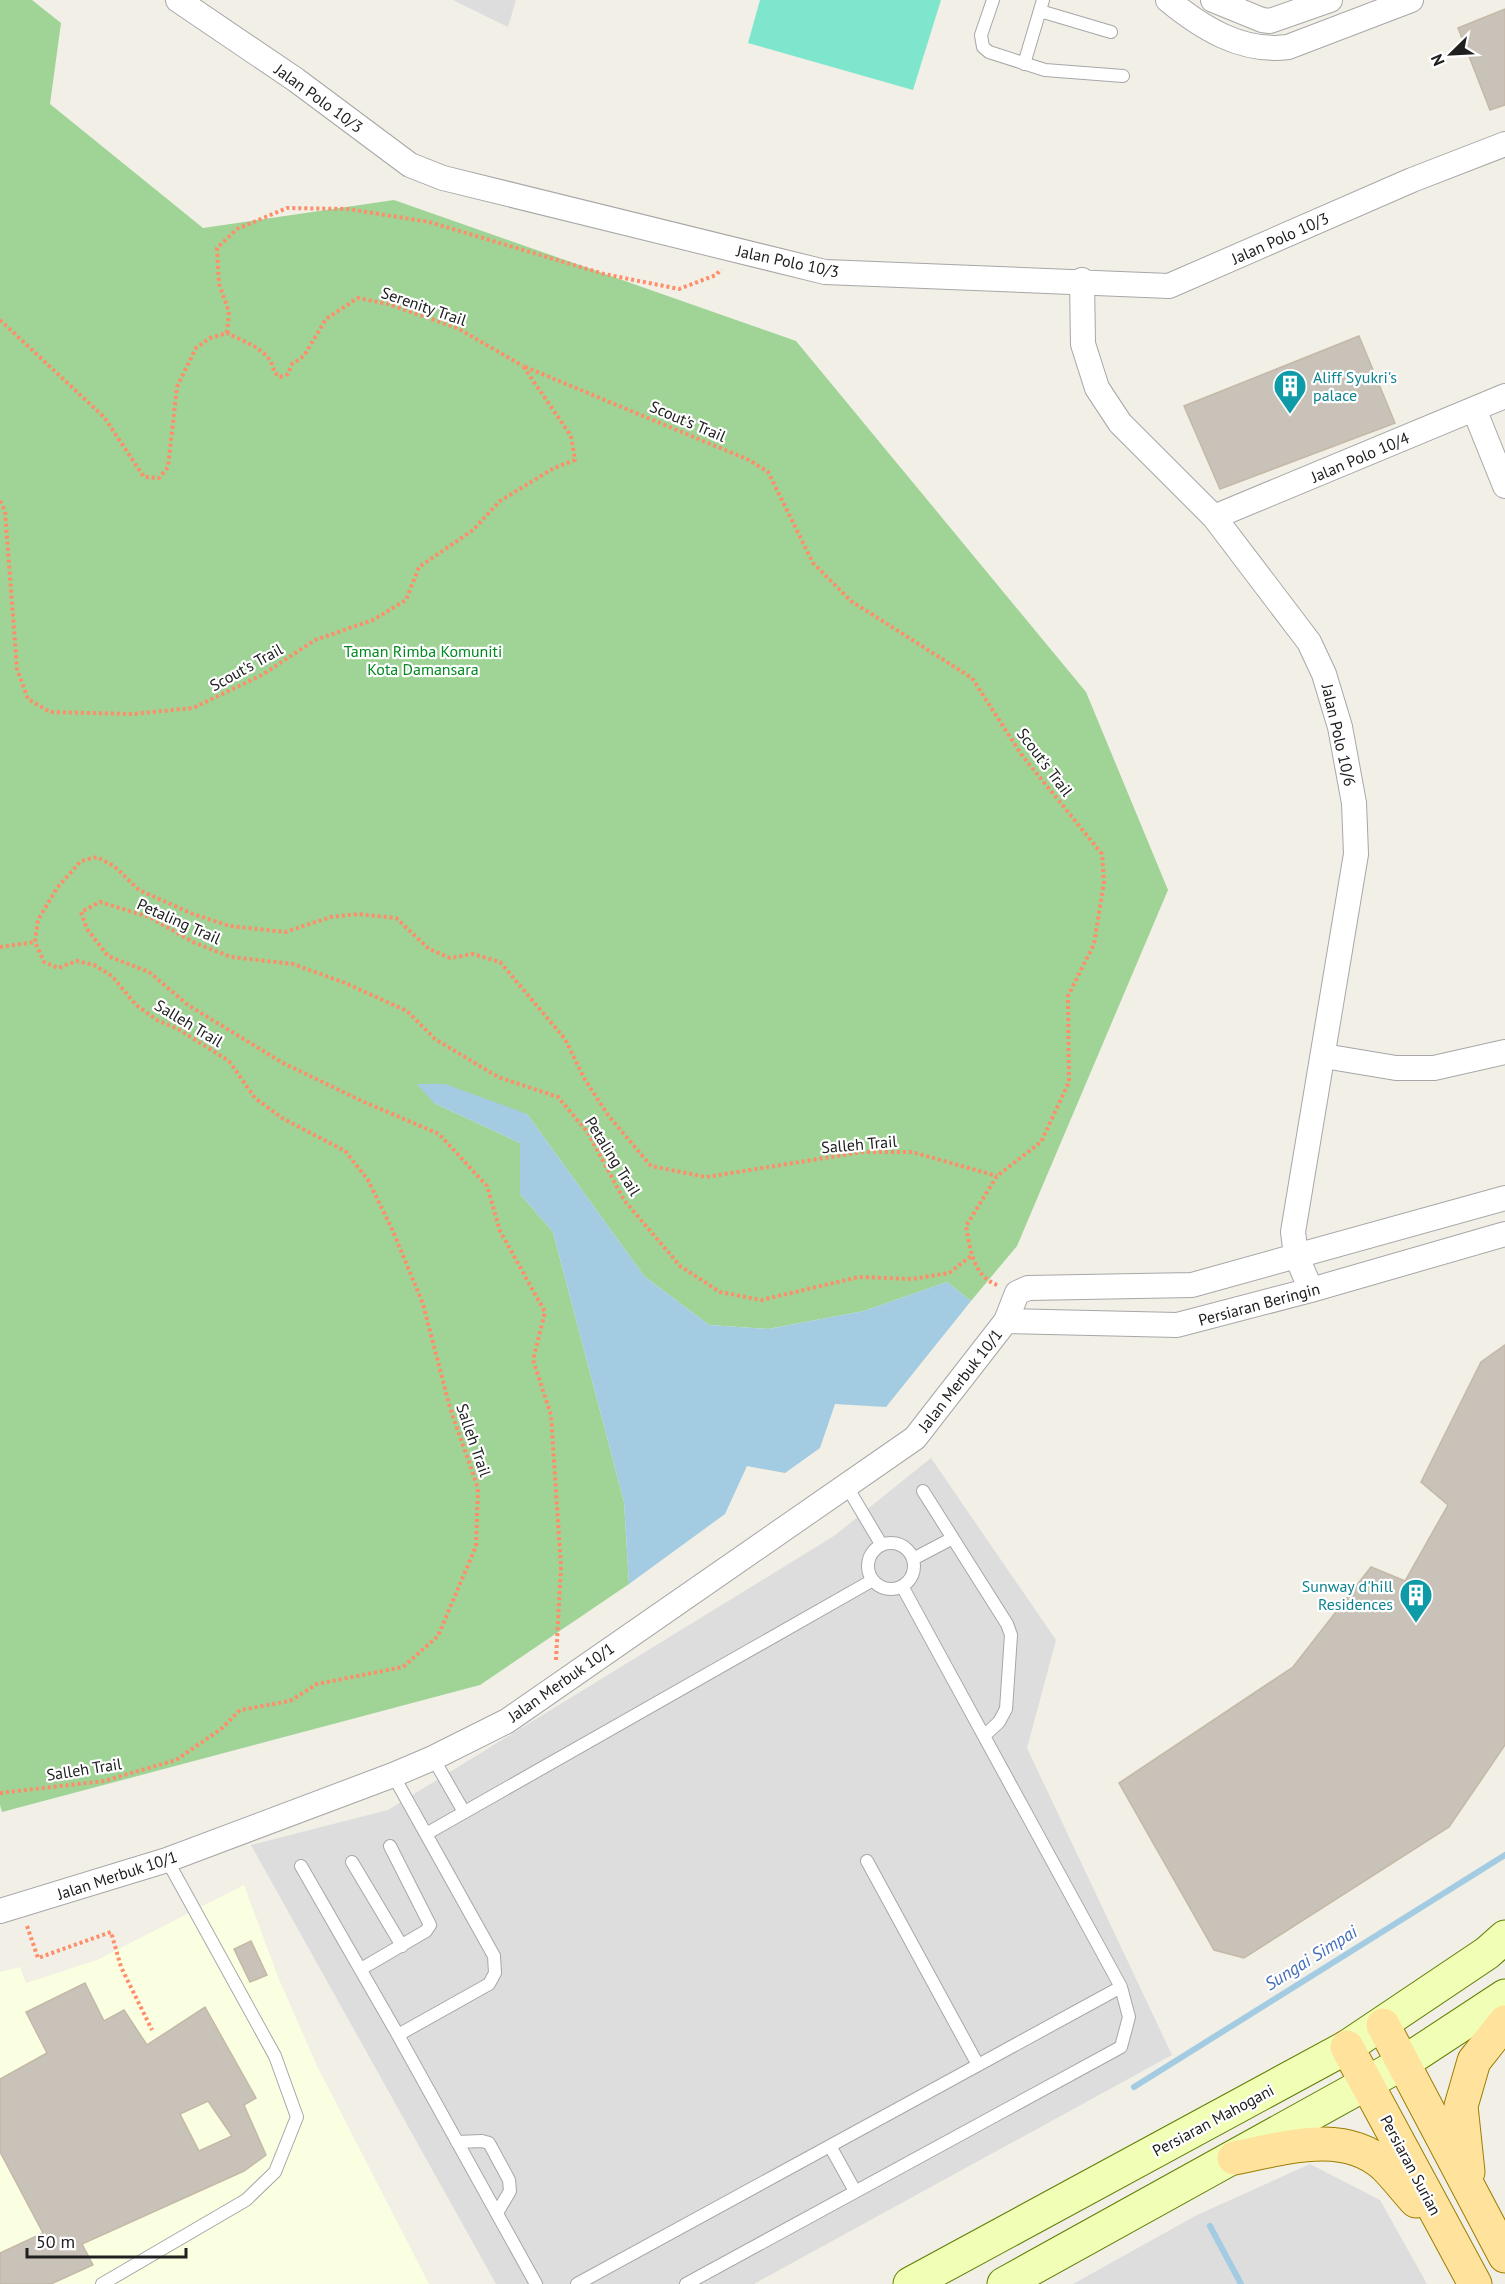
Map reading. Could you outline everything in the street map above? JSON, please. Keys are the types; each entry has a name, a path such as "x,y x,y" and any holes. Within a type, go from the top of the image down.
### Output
{"main road":[{"name":"Persiaran Mahogani","path":"910,2284 1347,2047 1383,2025 1487,1953 1505,1937"},
{"path":"1004,2284 1367,2083 1505,1996"},
{"path":"1470,2191 1461,2106 1474,2061 1505,2022"},
{"path":"1383,2025 1505,2256"},
{"name":"Persiaran Surian","path":"1347,2047 1476,2284"},
{"path":"1234,2158 1310,2144 1352,2147 1383,2164 1454,2245"}],"street":[{"name":"Jalan Polo 10/3","path":"178,0 296,80 410,165 443,178 825,272 1082,280 1169,286 1412,180 1505,144"},
{"path":"1168,0 1198,25 1256,49 1288,47 1368,7 1411,0"},
{"path":"1213,0 1262,20 1270,21 1330,0"},
{"name":"Jalan Polo 10/6","path":"1082,280 1083,344 1097,388 1120,423 1214,517 1309,642 1324,674 1340,727 1354,803 1356,854 1294,1243"},
{"name":"Jalan Polo 10/4","path":"1214,517 1505,396"},
{"path":"1474,409 1505,486"},
{"path":"1324,1056 1396,1068 1434,1068 1505,1052"},
{"path":"1017,1293 1028,1288 1192,1285 1294,1243 1505,1198"},
{"name":"Persiaran Beringin","path":"1006,1320 1177,1325 1311,1290 1505,1234"},
{"path":"1294,1243 1311,1290"},
{"name":"Jalan Merbuk 10/1","path":"10,1908 167,1860 393,1775 433,1758 507,1720 915,1438 1006,1320 1017,1293"}],"lane":[{"path":"993,0 981,35 983,47 1045,70 1123,76"},
{"path":"1024,64 1042,5 1111,32"},
{"path":"846,1485 881,1544"},
{"path":"923,1491 951,1539 1007,1624 1011,1635 1006,1709 999,1722 984,1736"},
{"path":"913,1558 951,1539"},
{"path":"896,1543 904,1546 913,1558 913,1575 902,1586 887,1589 873,1580 868,1561 871,1554 881,1544 896,1543"},
{"path":"426,1834 873,1580"},
{"path":"686,2284 1121,2047 1129,2017 1121,1986 902,1586"},
{"path":"433,1758 464,1812"},
{"path":"393,1775 494,1956 495,1973 489,1984 398,2035"},
{"path":"361,1969 426,1931 430,1925 390,1846"},
{"path":"102,2284 246,2200 275,2172 297,2117 275,2056 167,1860"},
{"path":"867,1861 978,2065"},
{"path":"352,1862 402,1946"},
{"path":"301,1866 361,1969 536,2284"},
{"path":"577,2284 1121,1986"},
{"path":"457,2142 482,2141 489,2144 509,2180 510,2191 497,2213"},
{"path":"830,2146 855,2191"}],"path":[{"path":"0,320 104,417 144,477 159,478 168,467 177,387 196,348 210,338 227,333 229,312 219,284 217,248 237,230 287,208 348,209 429,222 604,274 679,289 716,275 736,250"},
{"name":"Serenity Trail","path":"227,333 263,351 273,363 274,372 280,376 288,374 292,364 304,356 326,320 358,298 388,304 457,328 523,366"},
{"name":"Scout's Trail","path":"0,501 5,512 17,669 28,699 50,712 132,714 193,708 262,675 315,640 373,620 406,600 419,567 473,530 500,501 554,468 575,460 571,436 523,366"},
{"name":"Scout's Trail","path":"523,366 749,460 768,472 813,563 851,601 972,678 1021,754 1102,854 1104,882 1094,944 1068,996 1069,1082 1041,1142 997,1176 966,1226 972,1257 986,1281 1017,1293"},
{"name":"Salleh Trail","path":"0,1793 104,1781 176,1760 221,1730 240,1710 290,1701 317,1684 403,1667 438,1636 476,1546 478,1488 450,1408 423,1304 392,1229 368,1180 345,1151 282,1118 255,1098 229,1061 178,1029 157,1020 136,1005 112,976 94,965 78,961 58,968 44,962 36,942 38,920 57,888 81,861 97,858 114,867 139,891 230,926 285,932 331,917 358,914 396,918 429,949 450,958 472,954 500,962 565,1039 584,1078 608,1115 651,1166 706,1177 862,1152 912,1152 997,1176"},
{"name":"Petaling Trail","path":"554,1688 561,1567 551,1415 533,1360 545,1312 500,1231 487,1186 439,1134 364,1102 283,1063 188,1005 149,972 108,956 87,929 81,912 100,902 149,917 195,943 231,957 292,964 345,983 407,1011 435,1039 498,1077 558,1097 588,1134 624,1200 680,1266 720,1292 761,1300 860,1277 912,1279 949,1272 972,1257"},
{"path":"0,947 36,942"},
{"path":"10,1908 38,1958 111,1932 121,1967 152,2030"}],"shaded area":[{"path":"453,0 516,0 508,27"},
{"path":"931,1458 1056,1640 1027,1748 1172,2055 754,2284 496,2284 251,1845 388,1810 834,1536"},
{"path":"244,1885 278,1977 317,2066 429,2284 0,2284 0,1972 20,1967 26,1983 97,1960"},
{"path":"1310,2164 1380,2200 1427,2284 1073,2284 1197,2215"}],"green space":[{"name":"Taman Rimba Komuniti Kota Damansara","path":"0,0 32,0 61,23 50,104 203,228 394,200 796,341 1086,692 1168,890 1017,1246 971,1301 947,1282 864,1311 768,1329 709,1325 644,1276 527,1114 434,1103 520,1143 520,1194 553,1232 624,1502 629,1584 480,1685 2,1812 0,1805"},
{"path":"760,0 941,0 913,90 748,43"}],"water":[{"path":"417,1084 445,1084 527,1114 644,1276 709,1325 768,1329 864,1311 947,1282 971,1301 886,1407 835,1404 820,1448 785,1473 747,1466 725,1514 629,1584 624,1502 553,1232 520,1194 520,1143 434,1103"}],"building":[{"path":"1505,9 1505,105 1490,110 1458,28"},
{"name":"Aliff Syukri's palace","path":"1359,336 1395,423 1220,489 1184,406"},
{"name":"Sunway d'hill Residences","path":"1505,1345 1505,1745 1449,1827 1244,1958 1214,1950 1119,1783 1293,1667 1371,1567 1405,1581 1448,1505 1421,1482 1481,1362"},
{"path":"251,1941 267,1975 250,1982 234,1949"},
{"path":"85,1983 104,2021 124,2010 147,2045 205,2007 256,2098 244,2105 266,2155 244,2171 82,2244 93,2265 51,2284 0,2284 0,2253 43,2233 0,2152 0,2079 47,2053 26,2012","holes":["208,2101 232,2136 199,2151 180,2114"]}],"waterway":[{"name":"Sungai Simpai","path":"1134,2087 1505,1855"},
{"name":"Sungai Simpai","path":"1210,2226 1241,2284"}],"place":[{"name":"Aliff Syukri's palace","path":"1290,415"},
{"name":"Sunway d'hill Residences","path":"1416,1624"}]}
